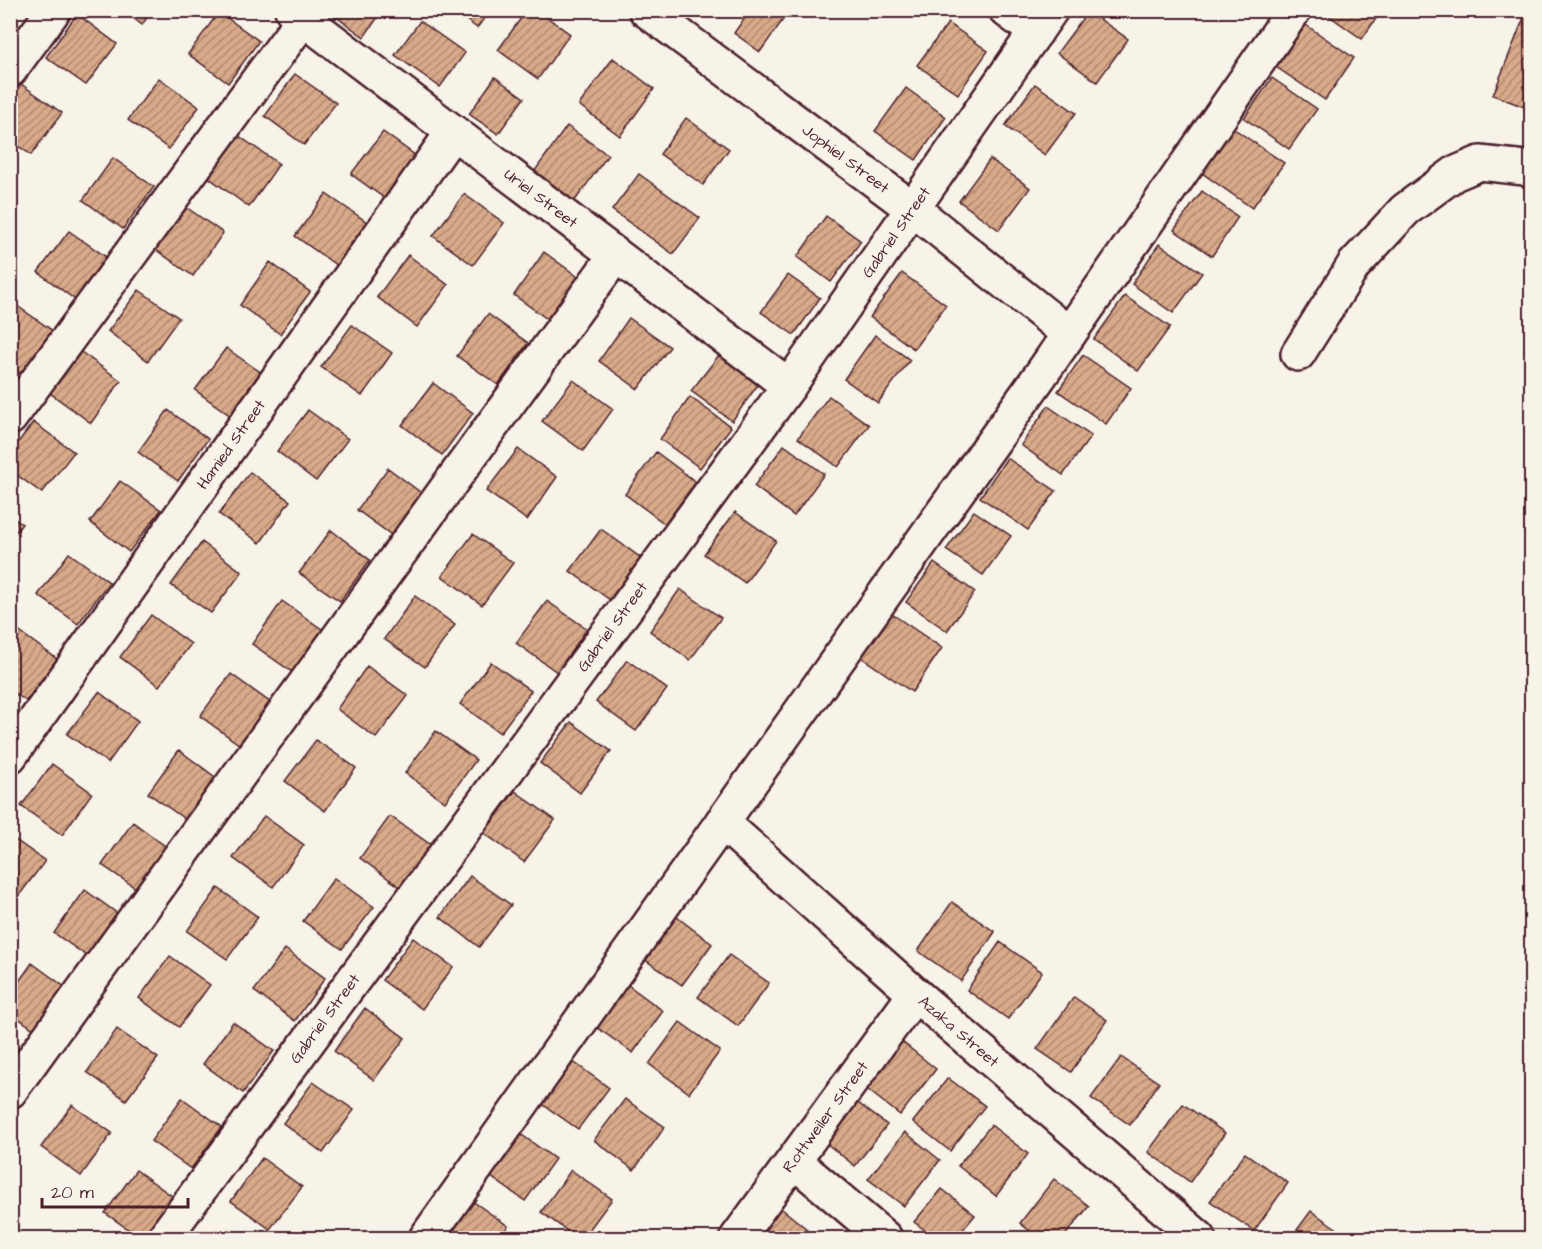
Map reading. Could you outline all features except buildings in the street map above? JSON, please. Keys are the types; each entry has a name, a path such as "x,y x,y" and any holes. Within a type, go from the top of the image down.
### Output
{"street":[{"path":"10,70 54,10"},
{"name":"Jophiel Street","path":"646,10 913,210 1069,334"},
{"path":"1006,10 1043,21"},
{"path":"426,1239 1069,334 1294,10"},
{"path":"10,418 297,15"},
{"name":"Uriel Street","path":"297,15 789,386"},
{"name":"Gabriel Street","path":"164,1239 789,386 1043,21"},
{"name":"Hamied Street","path":"10,756 453,132"},
{"path":"1298,354 1353,265 1405,210 1454,174 1480,163 1525,168 1532,171"},
{"path":"10,1091 615,256"},
{"name":"Azaka Street","path":"722,822 915,994 1199,1239"},
{"name":"Rottweiler Street","path":"736,1239 915,994"},
{"path":"794,1161 885,1239"}]}
